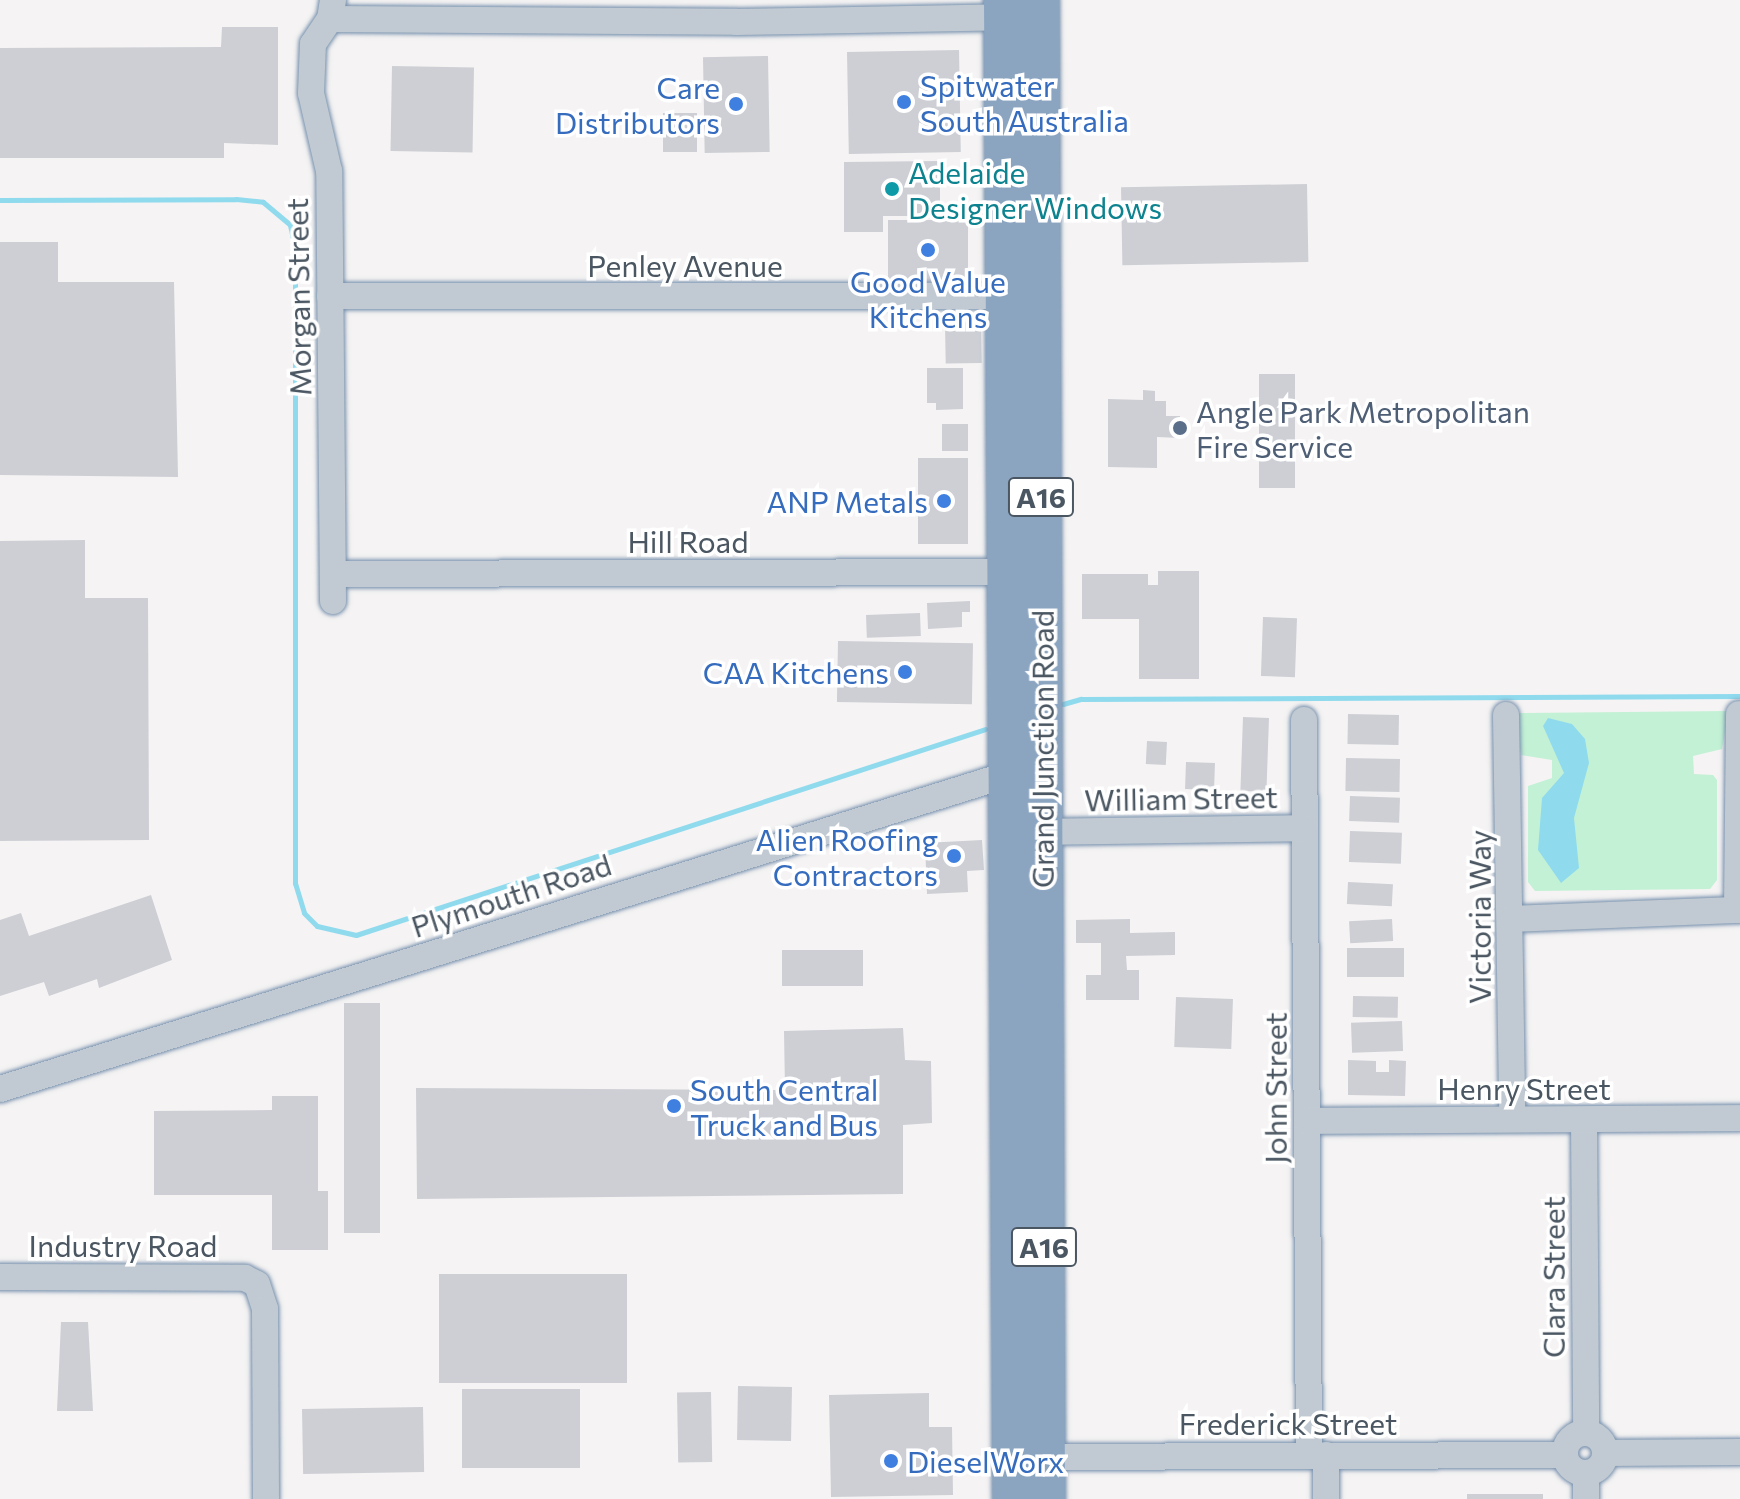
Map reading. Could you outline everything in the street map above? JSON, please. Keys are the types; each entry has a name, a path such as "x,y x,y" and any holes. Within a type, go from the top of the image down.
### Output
{"highway":[{"name":"Grand Junction Road","path":"1022,8 1029,1457 1045,1499"},
{"name":"Grand Junction Road","path":"1013,1499 1029,1457"}],"street":[{"path":"331,10 1022,8"},
{"name":"Morgan Street","path":"331,10 313,44 311,93 329,171 333,601"},
{"name":"Penley Avenue","path":"330,296 1023,296"},
{"name":"Hill Road","path":"333,574 1025,572"},
{"path":"1511,919 1738,910 1739,714"},
{"name":"Victoria Way","path":"1506,715 1512,1119"},
{"name":"John Street","path":"1304,720 1308,1121 1317,1455 1326,1499"},
{"name":"Plymouth Road","path":"0,1089 1025,770"},
{"name":"William Street","path":"1026,832 1305,828"},
{"name":"Henry Street","path":"1308,1121 1740,1118"},
{"name":"Clara Street","path":"1584,1120 1586,1433"},
{"name":"Industry Road","path":"0,1277 245,1278 257,1284 265,1309 266,1499"},
{"path":"1586,1433 1599,1438 1605,1453 1586,1486 1565,1455 1570,1439 1586,1433"},
{"path":"1605,1453 1740,1452"},
{"name":"Frederick Street","path":"1029,1457 1565,1455"}],"green space":[{"path":"1729,711 1722,749 1693,756 1694,774 1713,775 1717,780 1717,880 1710,889 1535,891 1528,882 1528,786 1552,778 1552,760 1521,755 1515,713"}],"water":[{"path":"1548,718 1572,724 1585,739 1589,763 1574,818 1579,868 1561,883 1538,850 1542,798 1564,773 1543,726"}],"building":[{"path":"222,27 278,27 278,145 224,143 224,158 0,158 0,48 221,47"},
{"name":"Spitwater South Australia","path":"959,50 961,152 849,154 847,52"},
{"name":"Care Distributors","path":"768,56 770,152 705,153 703,57"},
{"path":"392,66 474,67 473,152 391,151"},
{"path":"663,113 697,113 697,152 663,152"},
{"name":"Adelaide Designer Windows","path":"940,161 940,216 883,216 883,232 844,232 844,162"},
{"path":"1307,184 1308,262 1122,265 1121,187"},
{"name":"Good Value Kitchens","path":"888,220 968,220 968,282 888,282"},
{"path":"0,242 58,242 58,282 174,282 178,477 0,475"},
{"path":"981,322 982,363 946,364 945,323"},
{"path":"927,368 963,368 963,409 936,410 936,403 927,403"},
{"path":"1259,374 1295,374 1295,488 1259,488"},
{"path":"1143,390 1155,391 1155,401 1166,401 1166,416 1180,416 1180,438 1157,437 1157,468 1108,467 1108,399 1143,400"},
{"path":"942,424 968,424 968,451 942,451"},
{"name":"ANP Metals","path":"918,458 968,458 968,544 918,544"},
{"path":"85,540 85,598 148,598 149,840 0,841 0,541"},
{"path":"1158,571 1199,571 1199,679 1139,679 1139,619 1082,619 1082,574 1148,574 1148,585 1158,585"},
{"path":"970,601 970,612 962,612 962,627 928,629 927,603"},
{"path":"920,613 921,636 867,638 866,615"},
{"path":"1263,617 1297,618 1295,677 1261,676"},
{"name":"CAA Kitchens","path":"838,641 973,643 972,704 837,702"},
{"path":"1348,714 1399,715 1398,745 1347,744"},
{"path":"1243,717 1269,718 1266,792 1240,791"},
{"path":"1147,741 1167,742 1166,765 1146,764"},
{"path":"1346,758 1400,759 1399,792 1345,791"},
{"path":"1186,762 1215,763 1214,790 1185,789"},
{"path":"1350,796 1400,798 1399,823 1349,821"},
{"path":"1350,831 1402,833 1401,864 1349,862"},
{"name":"Alien Roofing Contractors","path":"982,840 984,870 967,871 968,892 927,894 925,843"},
{"path":"1348,882 1393,884 1392,906 1347,904"},
{"path":"151,895 172,960 99,988 97,979 49,996 44,982 0,996 0,920 21,913 29,936"},
{"path":"1130,919 1130,933 1175,932 1175,955 1126,956 1127,970 1139,970 1139,1000 1086,1000 1086,975 1101,975 1101,943 1076,943 1076,920"},
{"path":"1392,919 1393,941 1350,943 1349,921"},
{"path":"1347,948 1404,948 1404,977 1347,977"},
{"path":"782,950 863,950 863,986 782,986"},
{"path":"1353,996 1398,997 1398,1018 1353,1017"},
{"path":"1176,997 1233,999 1231,1049 1174,1047"},
{"path":"344,1003 380,1003 380,1233 344,1233"},
{"path":"1402,1021 1403,1051 1352,1053 1351,1023"},
{"name":"South Central Truck and Bus","path":"903,1028 905,1060 931,1061 932,1123 903,1125 903,1194 417,1199 416,1088 785,1090 784,1031"},
{"path":"1348,1060 1376,1061 1376,1072 1389,1072 1389,1060 1406,1061 1405,1096 1348,1095"},
{"path":"272,1096 318,1096 318,1191 328,1191 328,1250 272,1250 272,1195 154,1195 154,1111 272,1110"},
{"path":"439,1274 627,1274 627,1383 439,1383"},
{"path":"61,1322 88,1322 93,1411 57,1411"},
{"path":"738,1386 792,1387 791,1441 737,1440"},
{"path":"462,1389 580,1389 580,1468 462,1468"},
{"path":"711,1392 712,1462 678,1463 677,1393"},
{"name":"DieselWorx","path":"929,1393 929,1427 952,1427 953,1495 831,1497 829,1395"},
{"path":"423,1407 424,1472 303,1474 302,1409"},
{"path":"1467,1494 1543,1494 1543,1499 1467,1499"}],"waterway":[{"path":"0,200 236,199 263,202 290,225 295,248 295,883 304,913 317,926 356,935 985,729"},
{"path":"1063,704 1081,699 1740,696"}],"place":[{"name":"Spitwater South Australia","path":"904,102"},
{"name":"Care Distributors","path":"736,104"},
{"name":"Adelaide Designer Windows","path":"892,189"},
{"name":"Good Value Kitchens","path":"928,250"},
{"name":"Angle Park Metropolitan Fire Service","path":"1180,428"},
{"name":"ANP Metals","path":"944,501"},
{"name":"CAA Kitchens","path":"905,672"},
{"name":"Alien Roofing Contractors","path":"954,856"},
{"name":"South Central Truck and Bus","path":"674,1106"},
{"name":"DieselWorx","path":"891,1461"}]}
